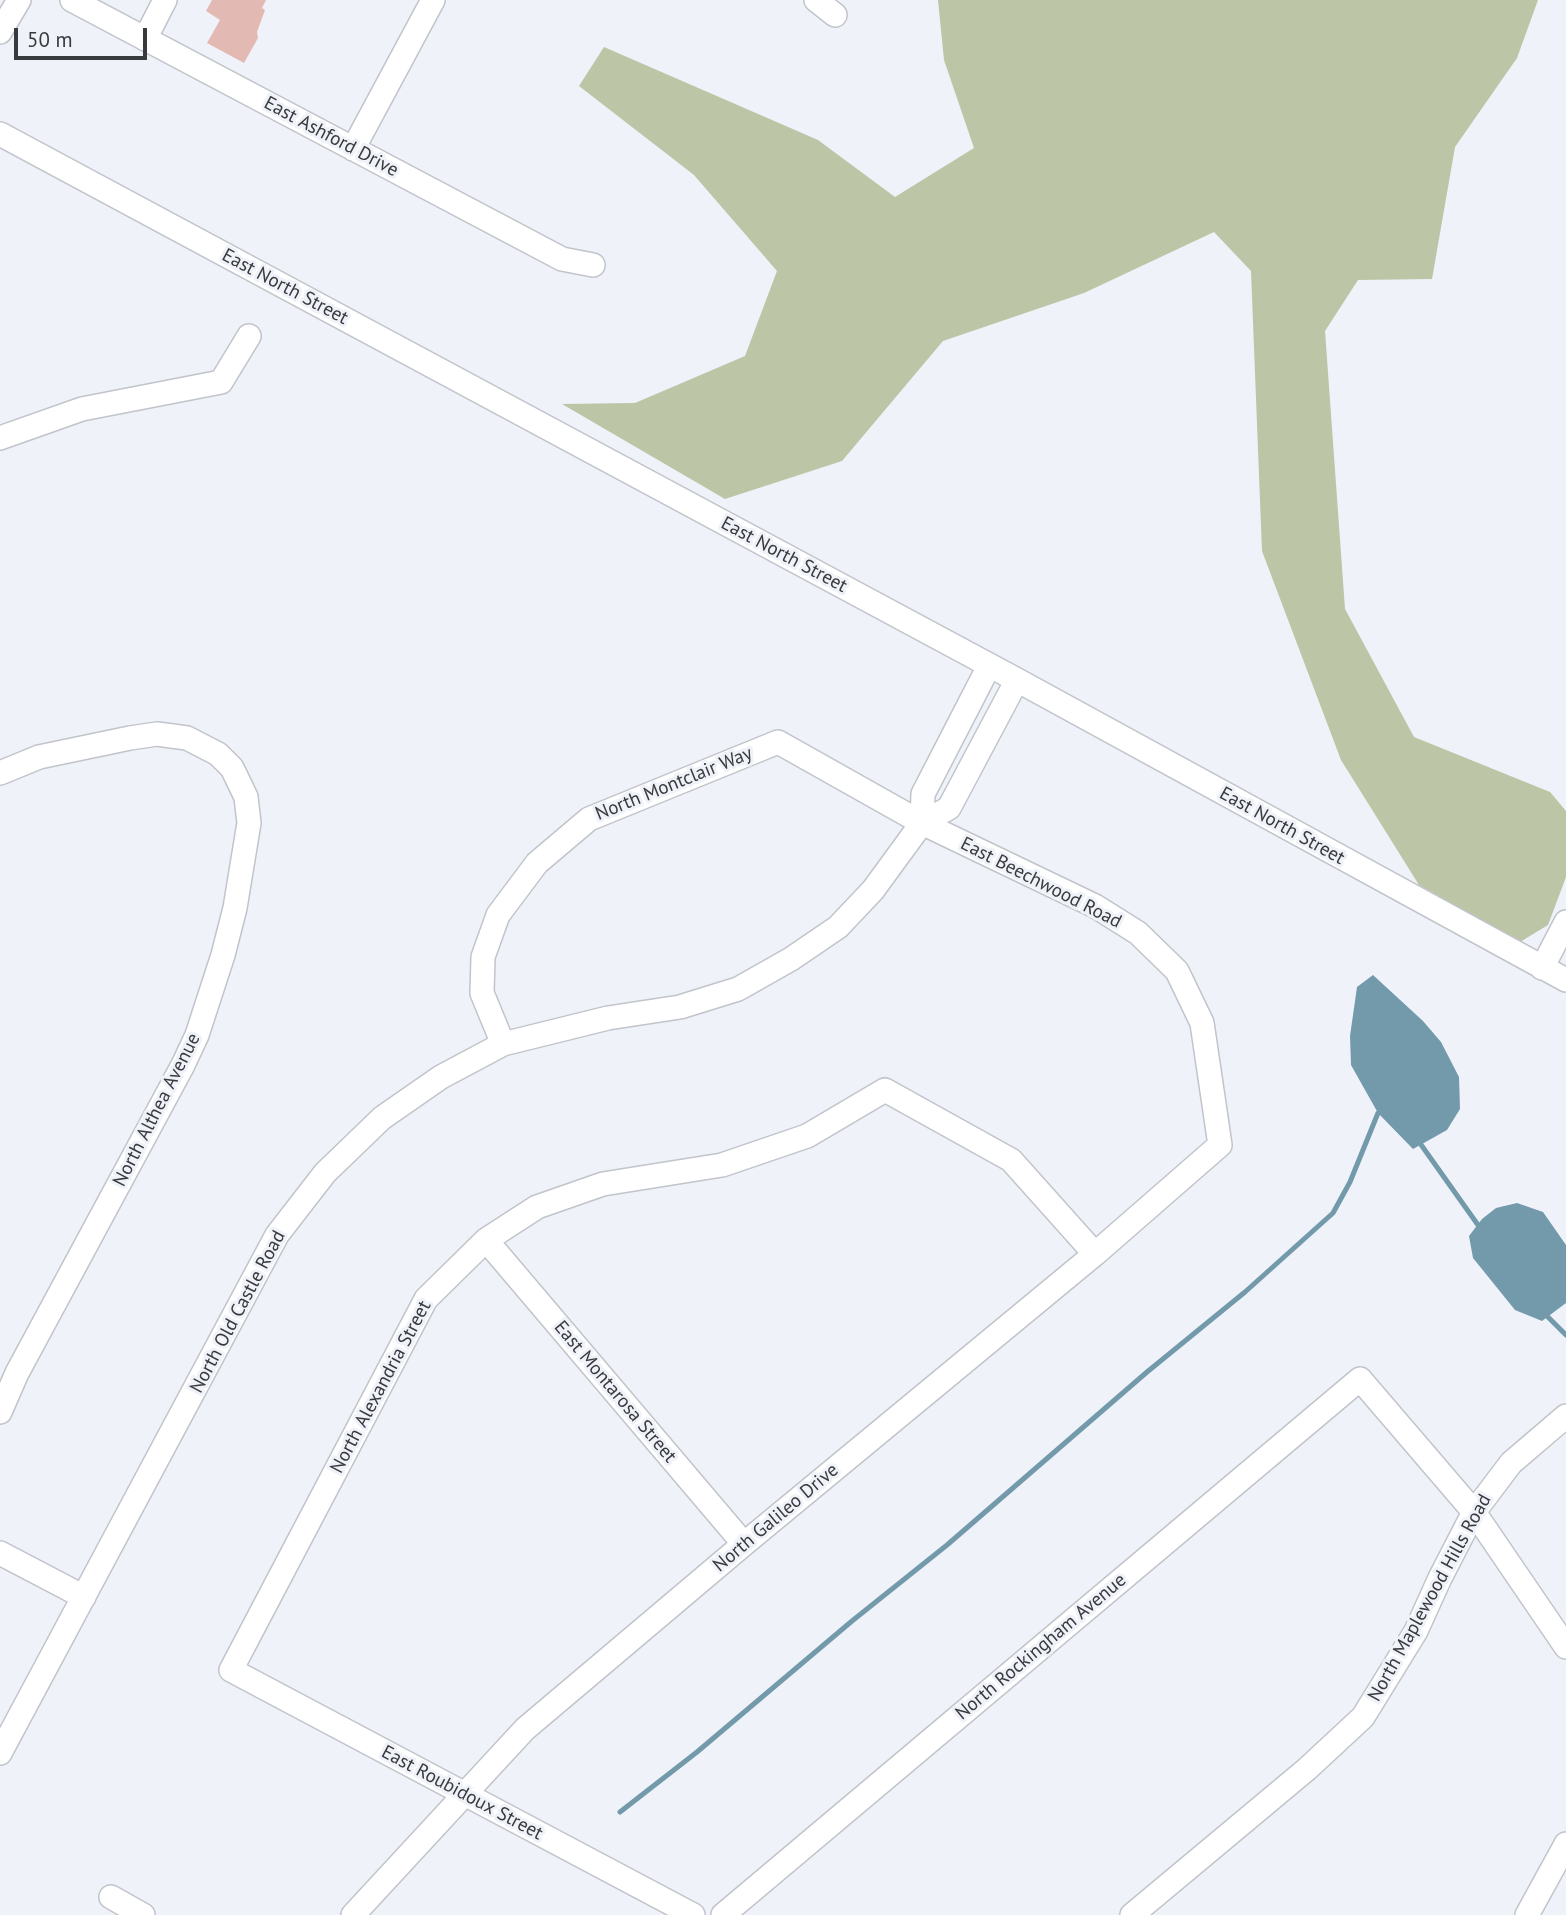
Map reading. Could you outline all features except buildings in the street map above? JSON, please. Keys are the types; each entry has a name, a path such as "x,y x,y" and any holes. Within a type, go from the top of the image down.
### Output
{"street":[{"path":"0,32 19,0"},
{"name":"East Ashford Drive","path":"72,0 562,259 593,265"},
{"path":"145,39 165,0"},
{"path":"353,149 433,0"},
{"path":"816,0 835,16"},
{"name":"East North Street","path":"0,134 1017,680 1566,980"},
{"path":"0,438 82,409 221,382 249,336"},
{"path":"922,823 923,794 989,666"},
{"path":"922,823 949,808 1017,680"},
{"name":"North Althea Avenue","path":"0,773 39,757 157,734 187,738 218,754 232,768 241,786 249,823 235,908 197,1035 17,1373 0,1412"},
{"name":"North Montclair Way","path":"503,1044 482,993 483,957 498,915 537,863 589,819 778,742 922,823"},
{"name":"North Old Castle Road","path":"0,1753 277,1235 325,1174 382,1118 441,1077 503,1044 608,1018 680,1007 738,989 792,959 838,927 873,890 922,823"},
{"name":"East Beechwood Road","path":"922,823 1095,906 1138,933 1177,971 1202,1023 1220,1145"},
{"path":"1542,968 1566,922"},
{"name":"North Alexandria Street","path":"231,1670 426,1299 486,1240 537,1206 603,1184 723,1165 807,1136 885,1090 1011,1160 1095,1254"},
{"name":"North Galileo Drive","path":"353,1915 525,1730 744,1544 1095,1254 1220,1145"},
{"name":"East Montarosa Street","path":"486,1240 744,1544"},
{"name":"North Rockingham Avenue","path":"723,1915 1360,1379 1474,1512"},
{"name":"North Maplewood Hills Road","path":"1132,1915 1307,1769 1363,1717 1416,1632 1474,1512 1511,1464 1566,1416"},
{"path":"1474,1512 1566,1647"},
{"path":"0,1553 84,1597"},
{"name":"East Roubidoux Street","path":"231,1670 693,1915"},
{"path":"1527,1915 1566,1843"},
{"path":"111,1897 143,1915"}],"green space":[{"path":"938,0 1538,0 1517,58 1455,147 1432,279 1358,280 1325,331 1345,609 1414,737 1550,792 1566,811 1566,877 1548,925 1520,942 1419,885 1341,760 1262,551 1251,271 1214,232 1084,293 943,341 842,461 725,499 562,404 635,403 745,356 777,271 694,175 579,86 604,47 818,140 895,197 974,148 944,60"}],"water":[{"path":"1373,975 1423,1021 1441,1042 1459,1077 1460,1109 1447,1130 1413,1149 1378,1113 1351,1065 1350,1036 1357,987"},
{"path":"1517,1203 1543,1212 1566,1245 1566,1303 1542,1321 1515,1310 1473,1258 1469,1236 1482,1219 1496,1208"}],"waterway":[{"path":"620,1812 697,1752 947,1545 1147,1372 1245,1292 1333,1213 1350,1182 1378,1113"},
{"path":"1417,1139 1478,1225"},
{"path":"1548,1317 1566,1335"}]}
